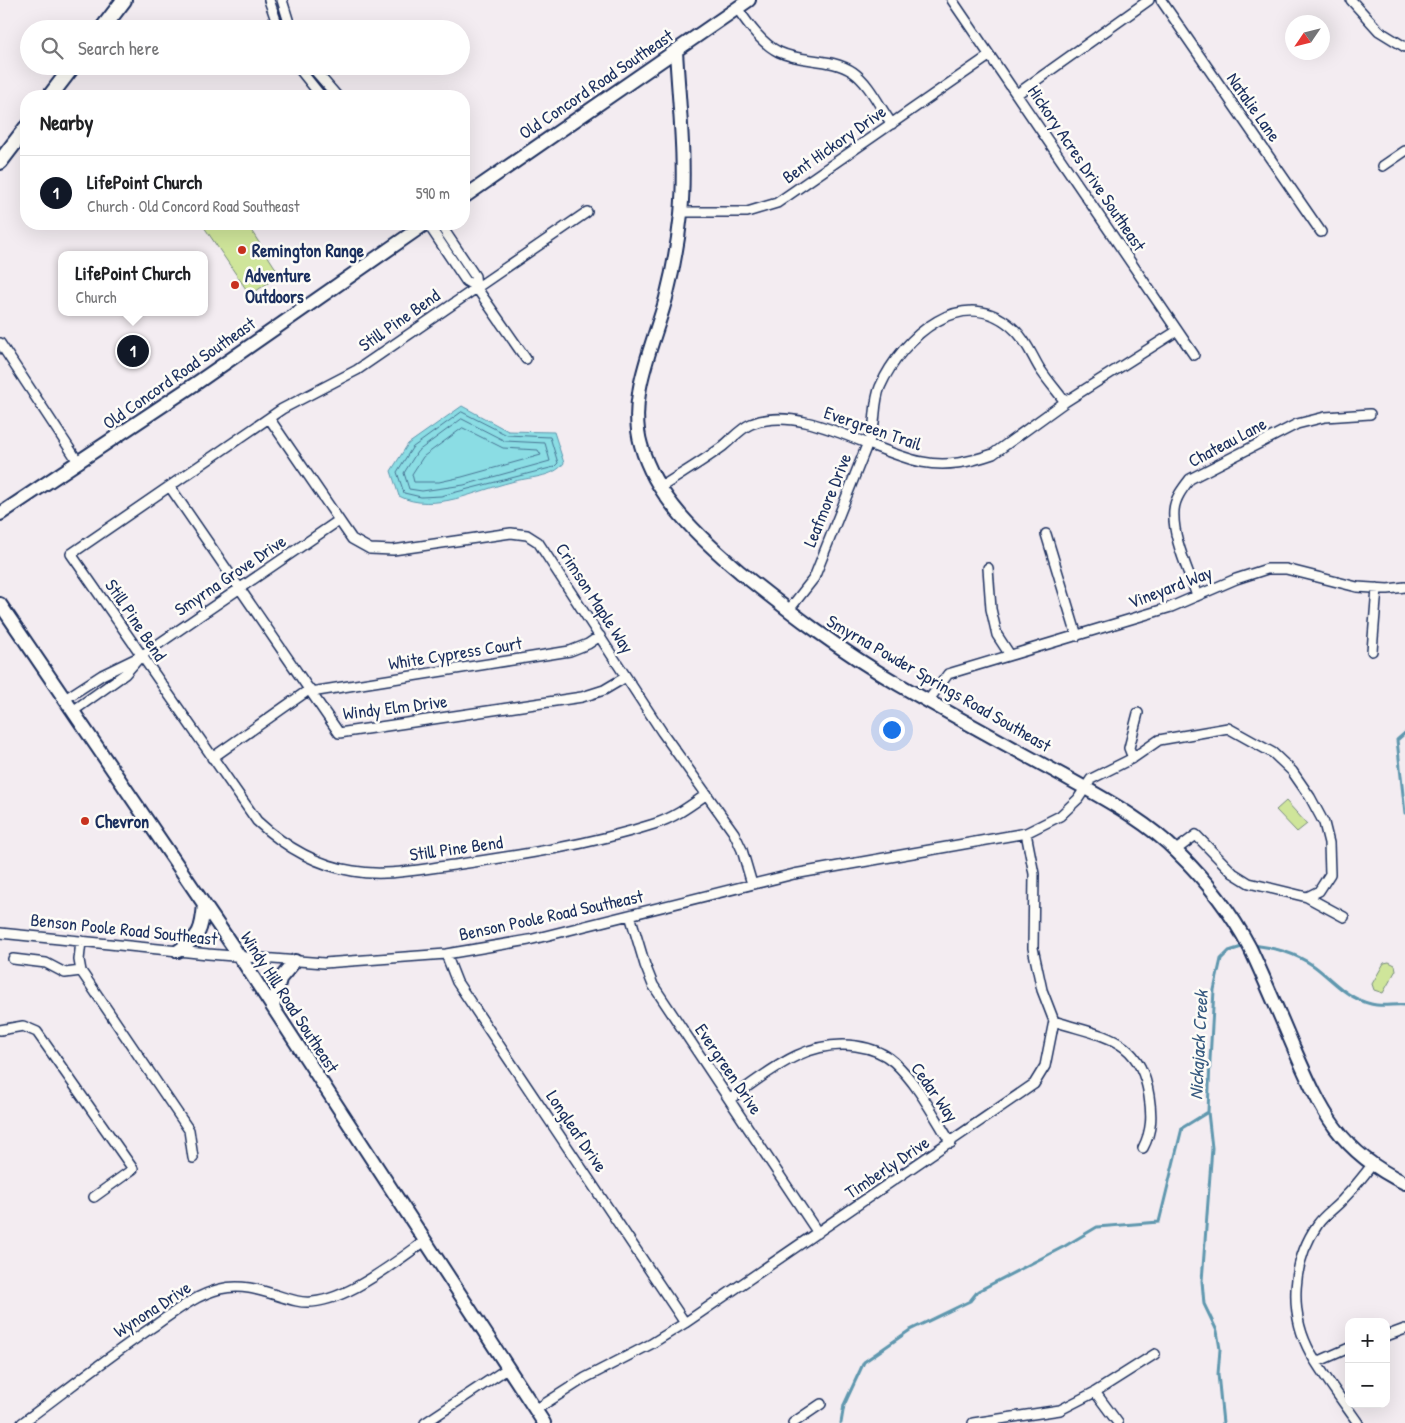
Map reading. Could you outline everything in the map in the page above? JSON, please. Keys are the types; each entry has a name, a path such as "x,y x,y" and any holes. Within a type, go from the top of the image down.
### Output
{"main road":[{"path":"109,20 124,0"},
{"path":"55,90 66,75"},
{"path":"0,162 20,136"}],"street":[{"path":"269,0 276,20"},
{"path":"282,0 288,20"},
{"name":"Old Concord Road Southeast","path":"470,193 749,0"},
{"name":"Hickory Acres Drive Southeast","path":"952,0 1194,355"},
{"path":"1017,94 1149,0"},
{"name":"Natalie Lane","path":"1161,0 1320,232"},
{"path":"1352,0 1380,31 1405,47"},
{"path":"737,8 761,38 780,52 820,60 853,72 863,81 892,124"},
{"name":"Smyrna Powder Springs Road Southeast","path":"676,51 681,116 681,212 670,281 646,360 639,401 638,431 641,446 661,486 690,528 788,611 843,651 1131,815 1176,850 1215,894 1240,928 1324,1113 1342,1138 1372,1165 1405,1183"},
{"name":"Bent Hickory Drive","path":"681,212 747,212 778,203 990,56"},
{"path":"304,75 316,90"},
{"path":"319,75 332,90"},
{"path":"1383,166 1405,152"},
{"name":"Still Pine Bend","path":"587,212 357,370 269,418 71,554 257,821 285,844 300,853 328,865 371,874 407,871 540,852 654,824 683,811 707,794"},
{"name":"Old Concord Road Southeast","path":"0,514 79,463 417,230"},
{"path":"430,230 466,281 476,287 526,359"},
{"path":"444,230 475,276 476,287"},
{"path":"450,259 459,253"},
{"name":"Leafmore Drive","path":"788,611 814,578 866,445 873,436 876,401 880,388 901,351 921,330 946,316 959,312 978,312 992,316 1016,330 1065,402"},
{"name":"Evergreen Trail","path":"661,486 721,448 750,424 776,418 800,419 866,445 923,462 966,462 993,454 1065,402 1178,331"},
{"path":"0,343 79,463"},
{"name":"Chateau Lane","path":"1197,596 1175,530 1174,509 1180,492 1190,479 1297,424 1325,417 1370,414"},
{"name":"Crimson Maple Way","path":"269,418 338,521 358,543 377,550 393,550 504,533 519,534 533,538 544,548 626,677 738,841 752,884"},
{"name":"Windy Elm Drive","path":"170,487 339,733 582,697 604,690 626,677"},
{"name":"Smyrna Grove Drive","path":"65,699 102,674 141,656 338,521"},
{"path":"1046,534 1077,636"},
{"path":"988,568 991,609 997,634 1010,655"},
{"name":"Vineyard Way","path":"928,701 948,674 1171,607 1236,579 1268,569 1286,569 1357,587 1405,587"},
{"path":"1372,651 1377,588"},
{"name":"Windy Hill Road Southeast","path":"0,604 240,957 544,1423"},
{"name":"White Cypress Court","path":"311,691 570,651 588,644 600,636"},
{"name":"Smyrna Grove Drive","path":"73,711 125,674 141,656"},
{"path":"212,758 311,691"},
{"path":"1133,758 1129,748 1138,713"},
{"name":"Benson Poole Road Southeast","path":"0,933 295,961 373,961 446,954 529,940 794,874 1026,833 1060,816 1078,799 1092,779 1133,758 1159,740 1228,728 1273,753 1292,771 1310,797 1324,823 1328,843 1330,874 1319,891 1307,898"},
{"path":"1026,833 1034,874 1033,948 1042,990 1054,1020 1116,1041 1134,1055 1145,1074 1151,1114 1151,1127 1142,1148"},
{"path":"1176,850 1196,835 1234,873 1249,883 1307,898 1344,917"},
{"path":"178,951 193,941 199,932 204,904"},
{"name":"Evergreen Drive","path":"630,915 644,965 654,985 818,1233"},
{"path":"81,941 79,960 81,970 189,1130 193,1158"},
{"name":"Longleaf Drive","path":"446,954 451,971 464,994 685,1323"},
{"path":"13,959 46,963 65,974 81,970"},
{"path":"273,1007 280,979 295,961"},
{"name":"Timberly Drive","path":"536,1410 585,1378 651,1344 685,1323 951,1143 1034,1084 1045,1066 1054,1020"},
{"path":"0,1030 23,1026 37,1032 133,1169 94,1197"},
{"name":"Cedar Way","path":"730,1099 786,1060 805,1051 825,1045 868,1048 882,1054 903,1072 951,1143"},
{"path":"1358,1423 1311,1353 1302,1330 1296,1305 1297,1279 1300,1256 1319,1223 1345,1198 1372,1165"},
{"name":"Wynona Drive","path":"25,1422 127,1344 199,1295 222,1288 248,1287 298,1302 317,1302 350,1292 425,1241"},
{"path":"1390,1335 1405,1329"},
{"path":"1317,1362 1345,1350"},
{"path":"973,1423 1060,1410 1095,1392 1155,1354"},
{"path":"425,1423 508,1368"},
{"path":"1095,1392 1118,1423"},
{"path":"792,1423 821,1404"}],"green space":[{"name":"Remington Range","path":"206,230 251,230 280,275 250,295"},
{"path":"1286,801 1307,824 1297,832 1276,810"},
{"path":"1389,962 1395,965 1396,970 1383,993 1374,990 1372,984 1384,963"}],"water":[{"path":"462,406 508,431 554,432 564,463 553,472 547,474 441,502 426,503 412,501 399,496 391,471 408,444"}],"waterway":[{"name":"Nickajack Creek","path":"1405,733 1397,740 1405,813"},
{"name":"Nickajack Creek","path":"1253,945 1292,954 1300,958 1314,966 1354,998 1371,1004 1405,1005"},
{"path":"1223,1423 1218,1374 1220,1349 1217,1331 1204,1304 1202,1281 1212,1148 1208,1112 1210,1060 1214,990 1221,959 1229,951 1245,946"},
{"name":"Nickajack Creek","path":"841,1423 844,1405 864,1362 910,1330 970,1301 978,1291 1065,1246 1097,1227 1159,1222 1182,1128 1208,1112"}],"place":[{"name":"Remington Range","path":"242,250"},
{"name":"Adventure Outdoors","path":"235,285"},
{"name":"LifePoint Church","path":"133,351"},
{"name":"Chevron","path":"85,821"}]}
